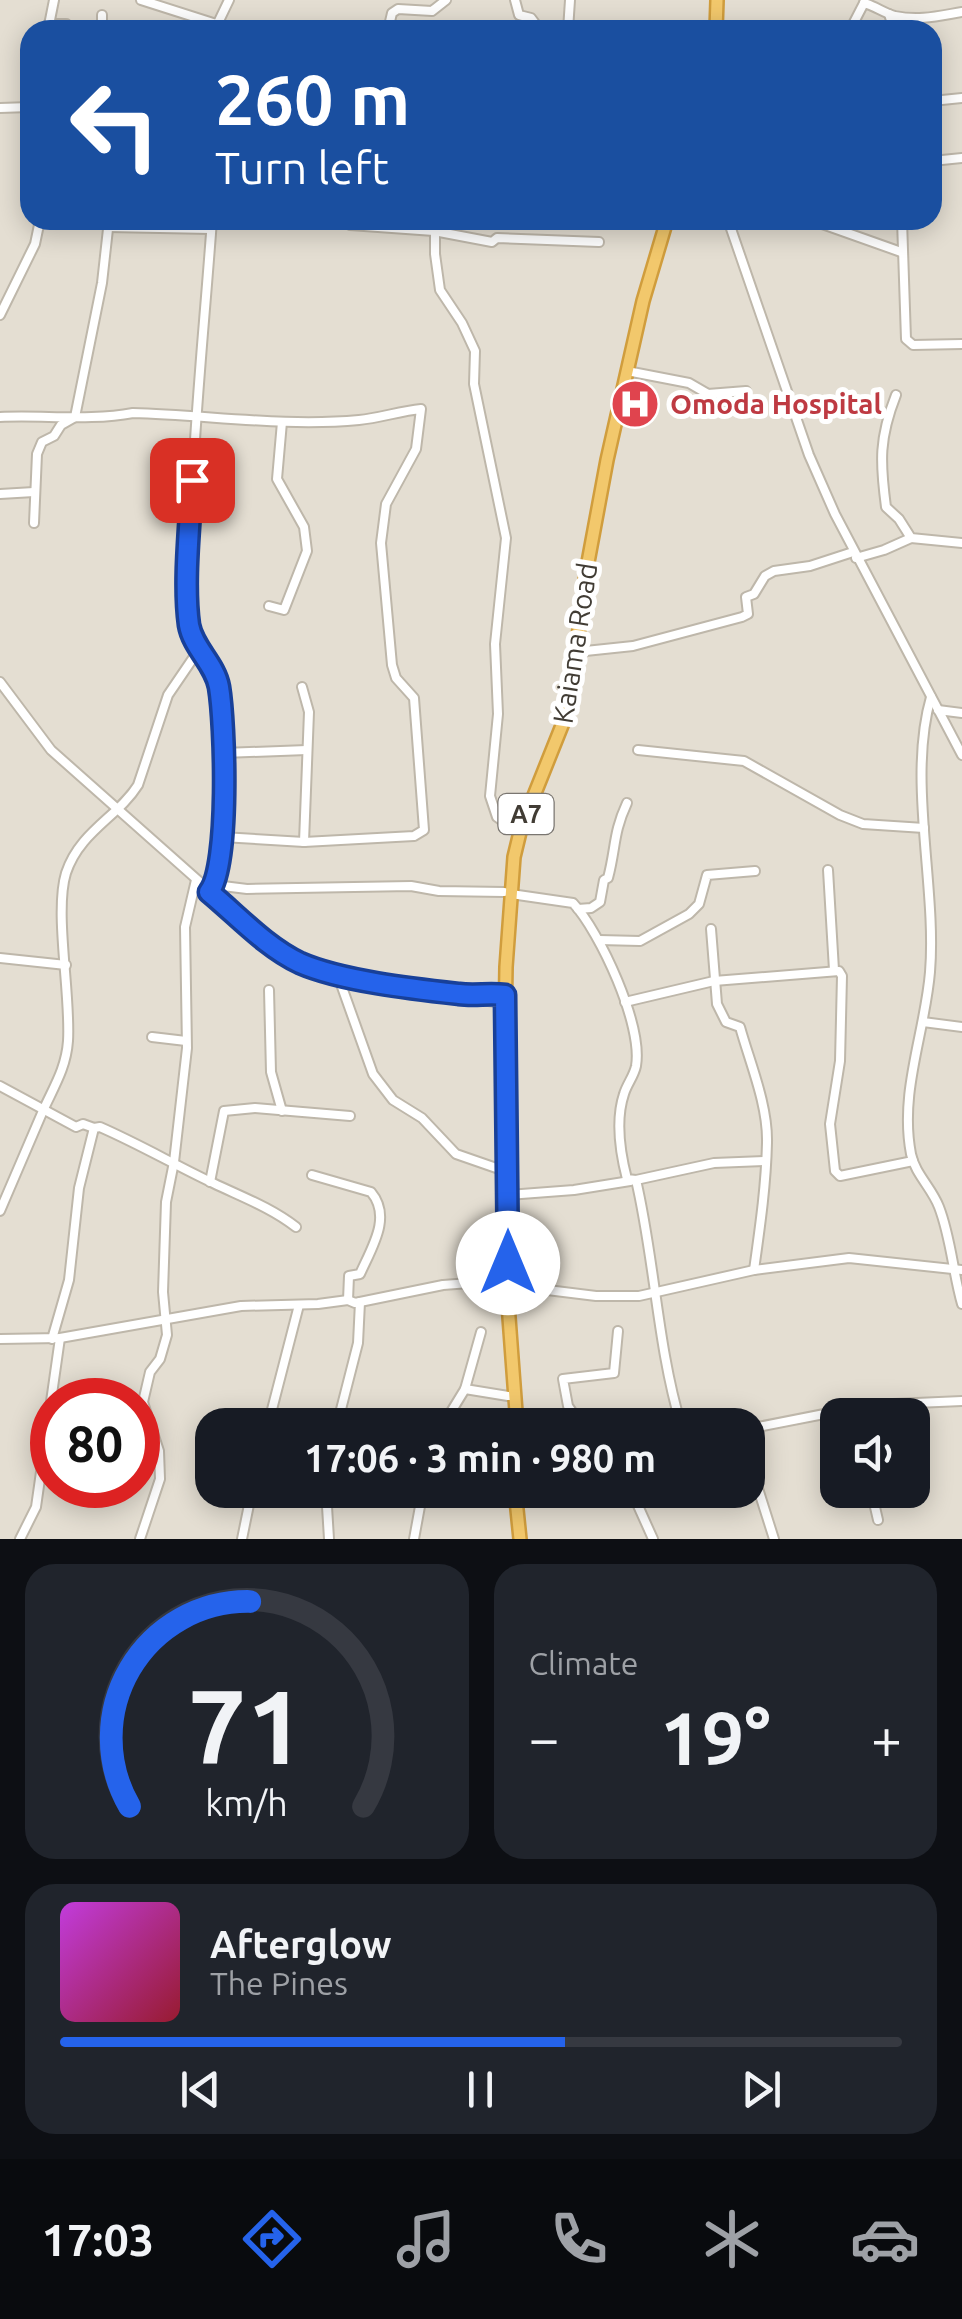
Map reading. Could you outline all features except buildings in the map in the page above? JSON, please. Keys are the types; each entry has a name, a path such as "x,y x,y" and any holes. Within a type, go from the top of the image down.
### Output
{"highway":[{"name":"Kaiama Road","path":"508,893 517,842 566,719 590,545 661,230"},
{"name":"Kaiama Road","path":"510,1408 499,1112 514,830 561,715 601,459 636,308 661,230"},
{"name":"Kaiama Road","path":"503,999 508,1195 505,1285 513,1408"},
{"path":"520,1508 523,1539"}],"street":[{"path":"141,0 197,20"},
{"path":"390,20 392,12 398,9 432,11 446,0"},
{"path":"515,0 519,15 532,20"},
{"path":"864,2 881,8 890,20"},
{"path":"888,14 928,20 962,12"},
{"path":"102,15 102,20"},
{"path":"0,315 35,244 38,230"},
{"path":"76,417 102,283 107,230"},
{"path":"212,230 195,415 189,610 192,633 219,686 222,837 212,888"},
{"path":"420,230 492,242 497,238 599,242"},
{"path":"731,230 808,455 844,534 962,755"},
{"path":"839,230 901,252"},
{"path":"902,230 908,343 962,344"},
{"path":"434,231 440,290 475,351 474,384 506,538 495,644 498,714 490,796 497,817 514,830"},
{"path":"627,371 688,383 708,394 746,392"},
{"path":"896,395 884,426 881,473 886,508 912,538"},
{"path":"34,523 37,454 42,442 54,436 61,424 84,414 110,417 133,412 282,422 364,420 420,409 416,449 386,504 381,544 392,665 396,678 414,698 424,830 414,836 304,842 222,837"},
{"path":"0,417 76,417"},
{"path":"269,606 284,610 308,550 304,527 277,479 282,422"},
{"path":"0,494 34,492"},
{"path":"576,652 633,646 742,617 748,614 746,597 754,594 765,576 774,571 855,555 912,538 962,543"},
{"path":"0,1212 64,1070 68,1044 62,895 65,876 71,860 98,824 138,785 168,695 200,648"},
{"path":"0,682 51,750 196,880 212,888 272,946 299,962 337,974 503,999"},
{"path":"302,687 308,712 304,842"},
{"path":"930,696 924,728 930,969 907,1126 912,1161 941,1211 962,1304"},
{"path":"938,710 962,712"},
{"path":"223,753 308,750"},
{"path":"638,750 744,761 862,824 924,828"},
{"path":"578,909 600,902 611,865 614,832 628,803"},
{"path":"828,870 834,970"},
{"path":"598,940 645,939 699,904 707,875 755,871"},
{"path":"140,1539 161,1466 160,1451 143,1402 150,1372 166,1343 166,1202 174,1162 186,1041 185,927 196,880"},
{"path":"212,888 410,886 566,900 578,909 598,940 625,1002 637,1052 636,1071 624,1095 618,1127 646,1219 654,1294 676,1408"},
{"path":"710,929 717,1004 724,1020 740,1027 758,1088 768,1142 767,1187 754,1270"},
{"path":"0,958 66,965"},
{"path":"625,1002 714,982 834,970 842,976 840,1061 830,1124 835,1171 840,1176 912,1161"},
{"path":"337,974 373,1074 393,1100 422,1118 456,1154 502,1170"},
{"path":"269,990 270,1072 282,1111"},
{"path":"924,1022 962,1027"},
{"path":"152,1037 186,1041"},
{"path":"0,1086 76,1126 100,1127 273,1209 296,1227"},
{"path":"210,1182 224,1110 255,1108 350,1116"},
{"path":"20,1539 36,1507 79,1188 94,1128"},
{"path":"508,1195 590,1188 714,1163 765,1161"},
{"path":"312,1175 371,1192 380,1208 378,1234 360,1274 350,1276 348,1300"},
{"path":"0,1339 56,1339 241,1306 360,1302 442,1285 505,1285 596,1296 654,1294 754,1270 849,1258 957,1270"},
{"path":"341,1408 358,1343 360,1302"},
{"path":"272,1408 299,1305"},
{"path":"453,1408 464,1390 482,1332"},
{"path":"569,1408 563,1379 614,1373 618,1332"},
{"path":"464,1390 508,1396"},
{"path":"930,1404 962,1401"},
{"path":"774,1539 755,1479 755,1433 758,1427 820,1418"},
{"path":"242,1539 248,1508"},
{"path":"327,1508 328,1539"},
{"path":"414,1539 420,1508"},
{"path":"640,1508 653,1539"},
{"path":"875,1508 878,1520"}],"shaded area":[{"path":"0,0 962,0 962,1539 0,1539"}],"place":[{"name":"Omoda Hospital","path":"635,404"}],"route":[{"path":"192,480 190,626 219,686 223,753 222,837 215,885 209,892 272,946 299,962 328,972 393,984 464,994 505,995 508,1263"}]}
